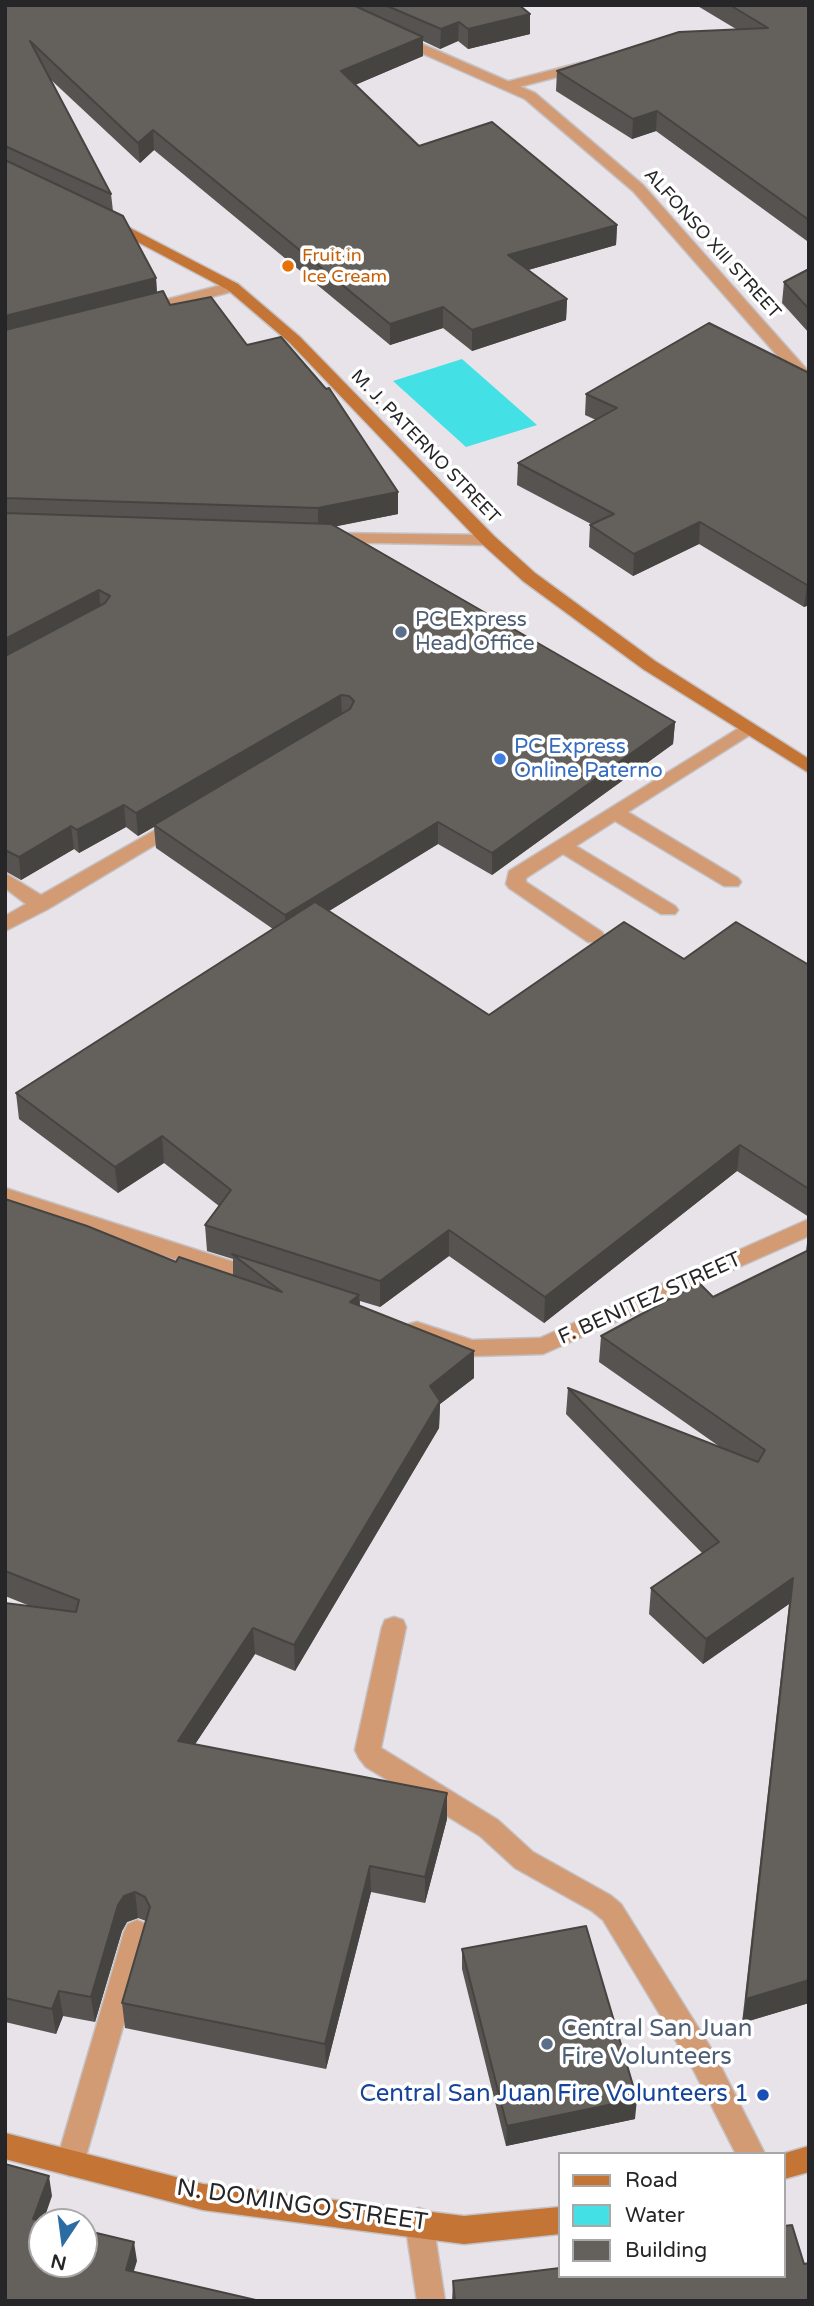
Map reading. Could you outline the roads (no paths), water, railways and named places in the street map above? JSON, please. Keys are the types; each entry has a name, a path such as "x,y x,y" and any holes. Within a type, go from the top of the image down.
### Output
{"main road":[{"name":"M. J. PATERNO STREET","path":"92,213 141,236 233,287 295,340 488,540 529,576 649,665 809,767"},
{"name":"N. DOMINGO STREET","path":"5,2146 203,2197 419,2222 464,2230 558,2221"},
{"path":"786,2165 809,2159"}],"street":[{"name":"ALFONSO XIII STREET","path":"384,32 511,85 530,96 638,188 809,382"},
{"path":"511,85 591,64"},
{"path":"121,316 233,287"},
{"path":"313,537 488,540"},
{"path":"595,937 516,884 516,875 747,729"},
{"path":"616,813 731,882"},
{"path":"5,925 192,815"},
{"path":"562,846 668,911"},
{"path":"5,879 40,905"},
{"path":"5,1196 285,1287"},
{"name":"F. BENITEZ STREET","path":"398,1324 472,1348 543,1346 809,1227"},
{"path":"394,1627 368,1750 375,1759 489,1828 524,1860 601,1903 612,1912 704,2062 750,2152"},
{"path":"70,2163 137,1932"},
{"path":"419,2222 431,2301"}],"water":[{"path":"462,359 537,425 466,447 393,381"}],"place":[{"name":"Fruit in Ice Cream","path":"288,266"},
{"name":"PC Express Head Office","path":"401,632"},
{"name":"PC Express Online Paterno","path":"500,759"},
{"name":"Central San Juan Fire Volunteers","path":"547,2044"},
{"name":"Central San Juan Fire Volunteers 1","path":"763,2095"}]}
